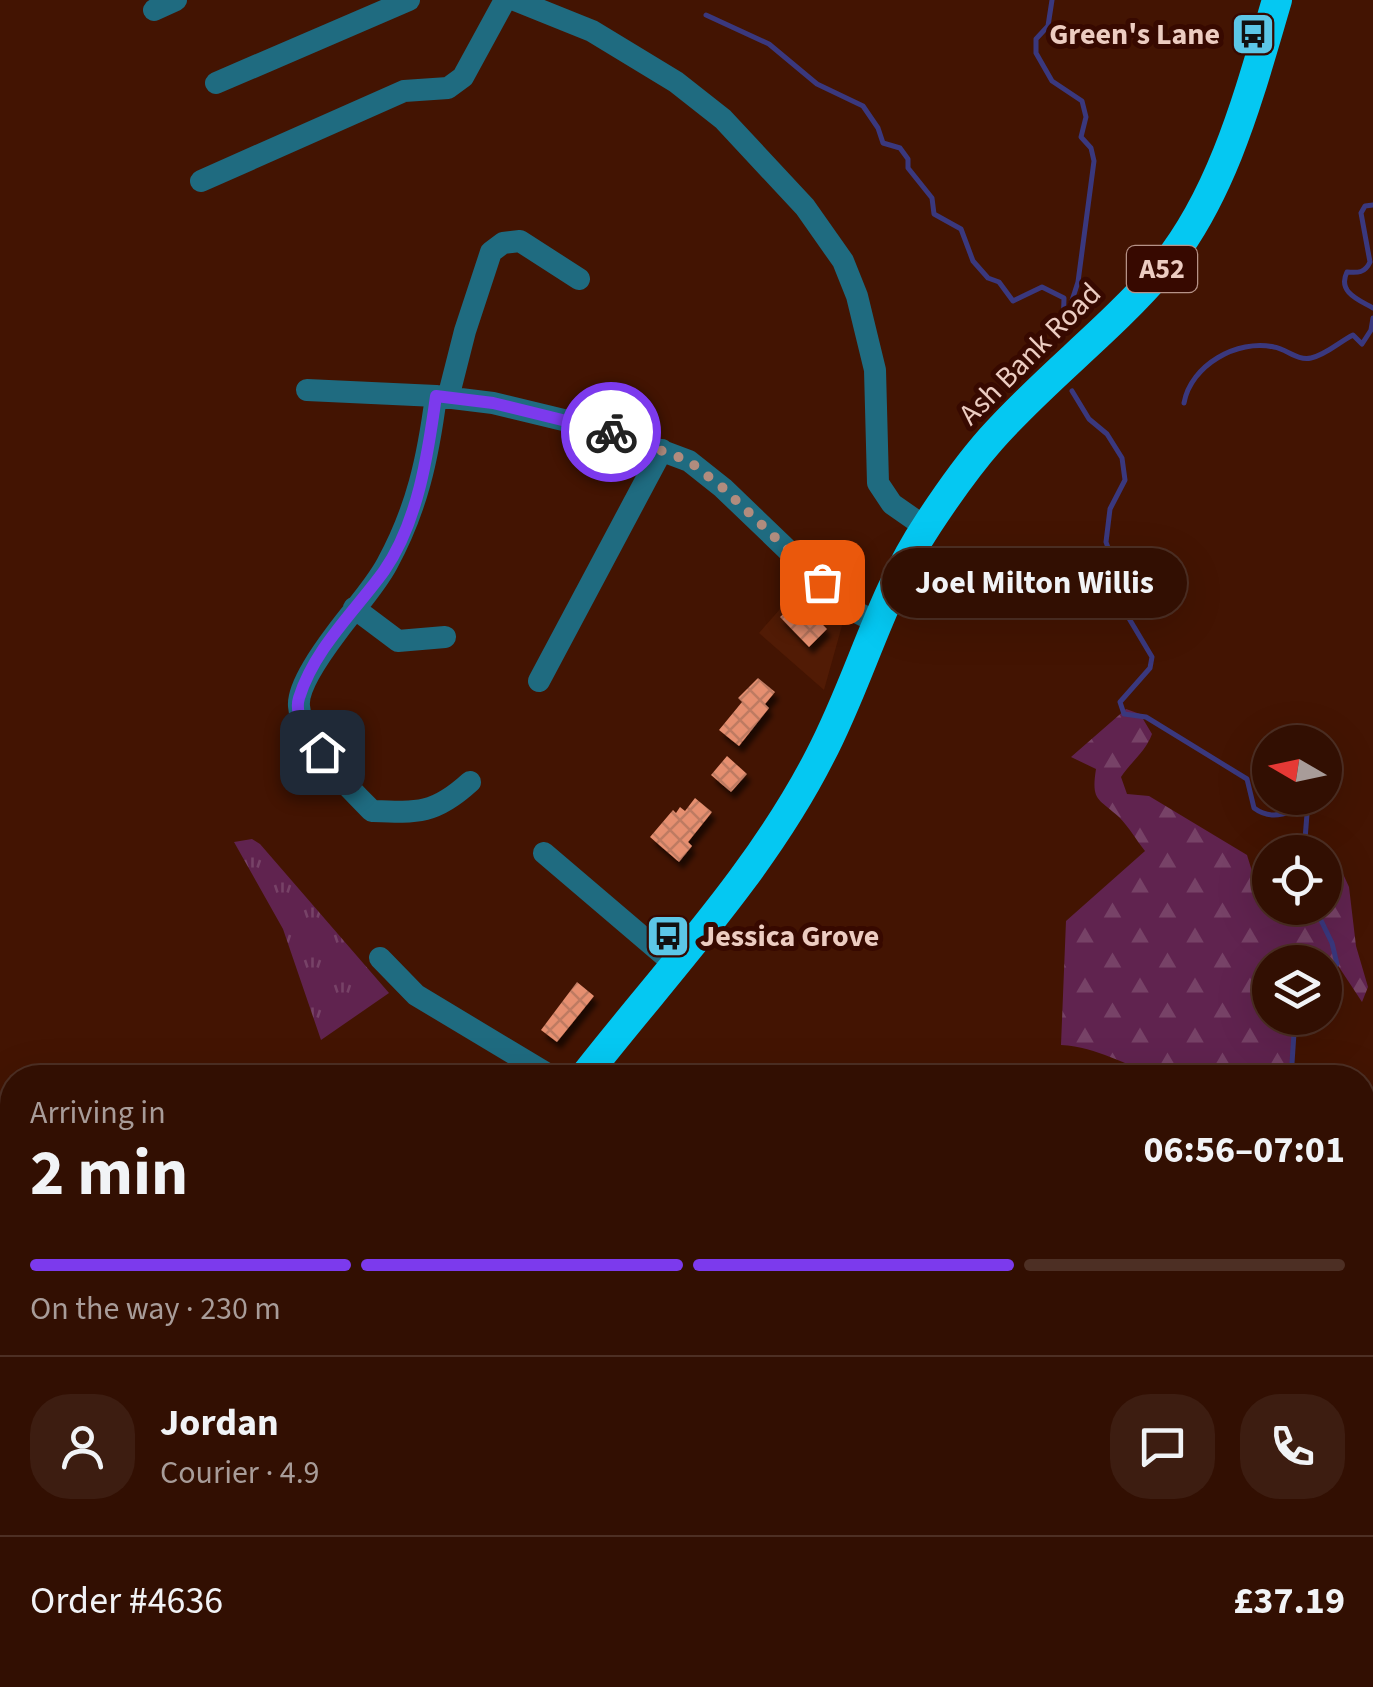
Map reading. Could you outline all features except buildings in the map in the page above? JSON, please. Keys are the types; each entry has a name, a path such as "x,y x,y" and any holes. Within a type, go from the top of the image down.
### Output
{"highway":[{"name":"Ash Bank Road","path":"673,963 745,874 792,806 822,754 876,622 926,528 992,438 1163,268 1187,233 1234,134 1278,0"},
{"name":"A52","path":"593,1065 673,963"}],"street":[{"path":"154,10 176,0"},
{"path":"216,84 408,0"},
{"path":"200,181 404,91 448,88 463,77 505,0"},
{"path":"515,0 592,31 676,82 724,120 806,206 842,261 857,296 875,370 878,483 892,504 926,528"},
{"path":"470,782 453,798 428,811 372,811 339,777 304,728 298,702 316,661 386,568 415,505 442,397 492,252 503,243 520,241 578,280"},
{"path":"306,390 335,400 442,397 493,403 581,424 662,450 689,461 723,488 848,608 876,622"},
{"path":"539,681 662,450"},
{"path":"354,608 398,641 434,645"},
{"path":"544,853 673,963"},
{"path":"380,958 416,995 532,1065"}],"shaded area":[{"path":"803,583 843,622 824,690 759,633"}],"green space":[{"path":"1126,709 1140,714 1152,734 1121,777 1127,794 1149,796 1247,855 1252,871 1252,925 1342,925 1342,872 1349,887 1356,946 1368,987 1362,1002 1342,972 1342,945 1252,945 1252,1035 1294,1035 1293,1065 1130,1065 1087,1049 1061,1045 1066,921 1145,851 1123,821 1098,798 1096,769 1071,757"},
{"path":"252,839 389,993 321,1040 283,929 234,842"}],"waterway":[{"path":"1052,0 1048,26 1036,39 1036,53 1052,81 1082,101 1086,117 1081,137 1091,148 1094,161 1078,282 1065,322"},
{"path":"706,15 769,44 817,84 863,106 883,143 900,148 908,159 908,168 932,198 934,214 961,229 973,261 988,278 999,282 1013,301 1042,287 1064,298 1063,330"},
{"path":"1373,205 1365,206 1361,213 1370,262 1361,272 1347,272 1345,279 1347,290 1373,308"},
{"path":"1184,403 1196,377 1231,351 1260,346 1311,358 1353,335 1362,344 1373,318"},
{"path":"1072,391 1089,419 1107,434 1122,458 1125,480 1110,509 1106,542 1122,588 1121,605 1152,657 1150,668 1120,702 1124,714 1146,717 1247,779 1254,808 1260,812 1277,815 1301,809 1307,814 1305,835"},
{"path":"1323,925 1332,945"},
{"path":"1292,1065 1294,1035"}],"way so far":[{"path":"611,432 689,461 822,582"}],"place":[{"name":"Green's Lane","path":"1253,34"},
{"name":"Joel Milton Willis","path":"822,582"},
{"name":"Jessica Grove","path":"668,936"}],"route":[{"path":"322,752 304,728 298,702 316,661 386,568 415,505 427,464 436,396 493,403 611,432"}]}
